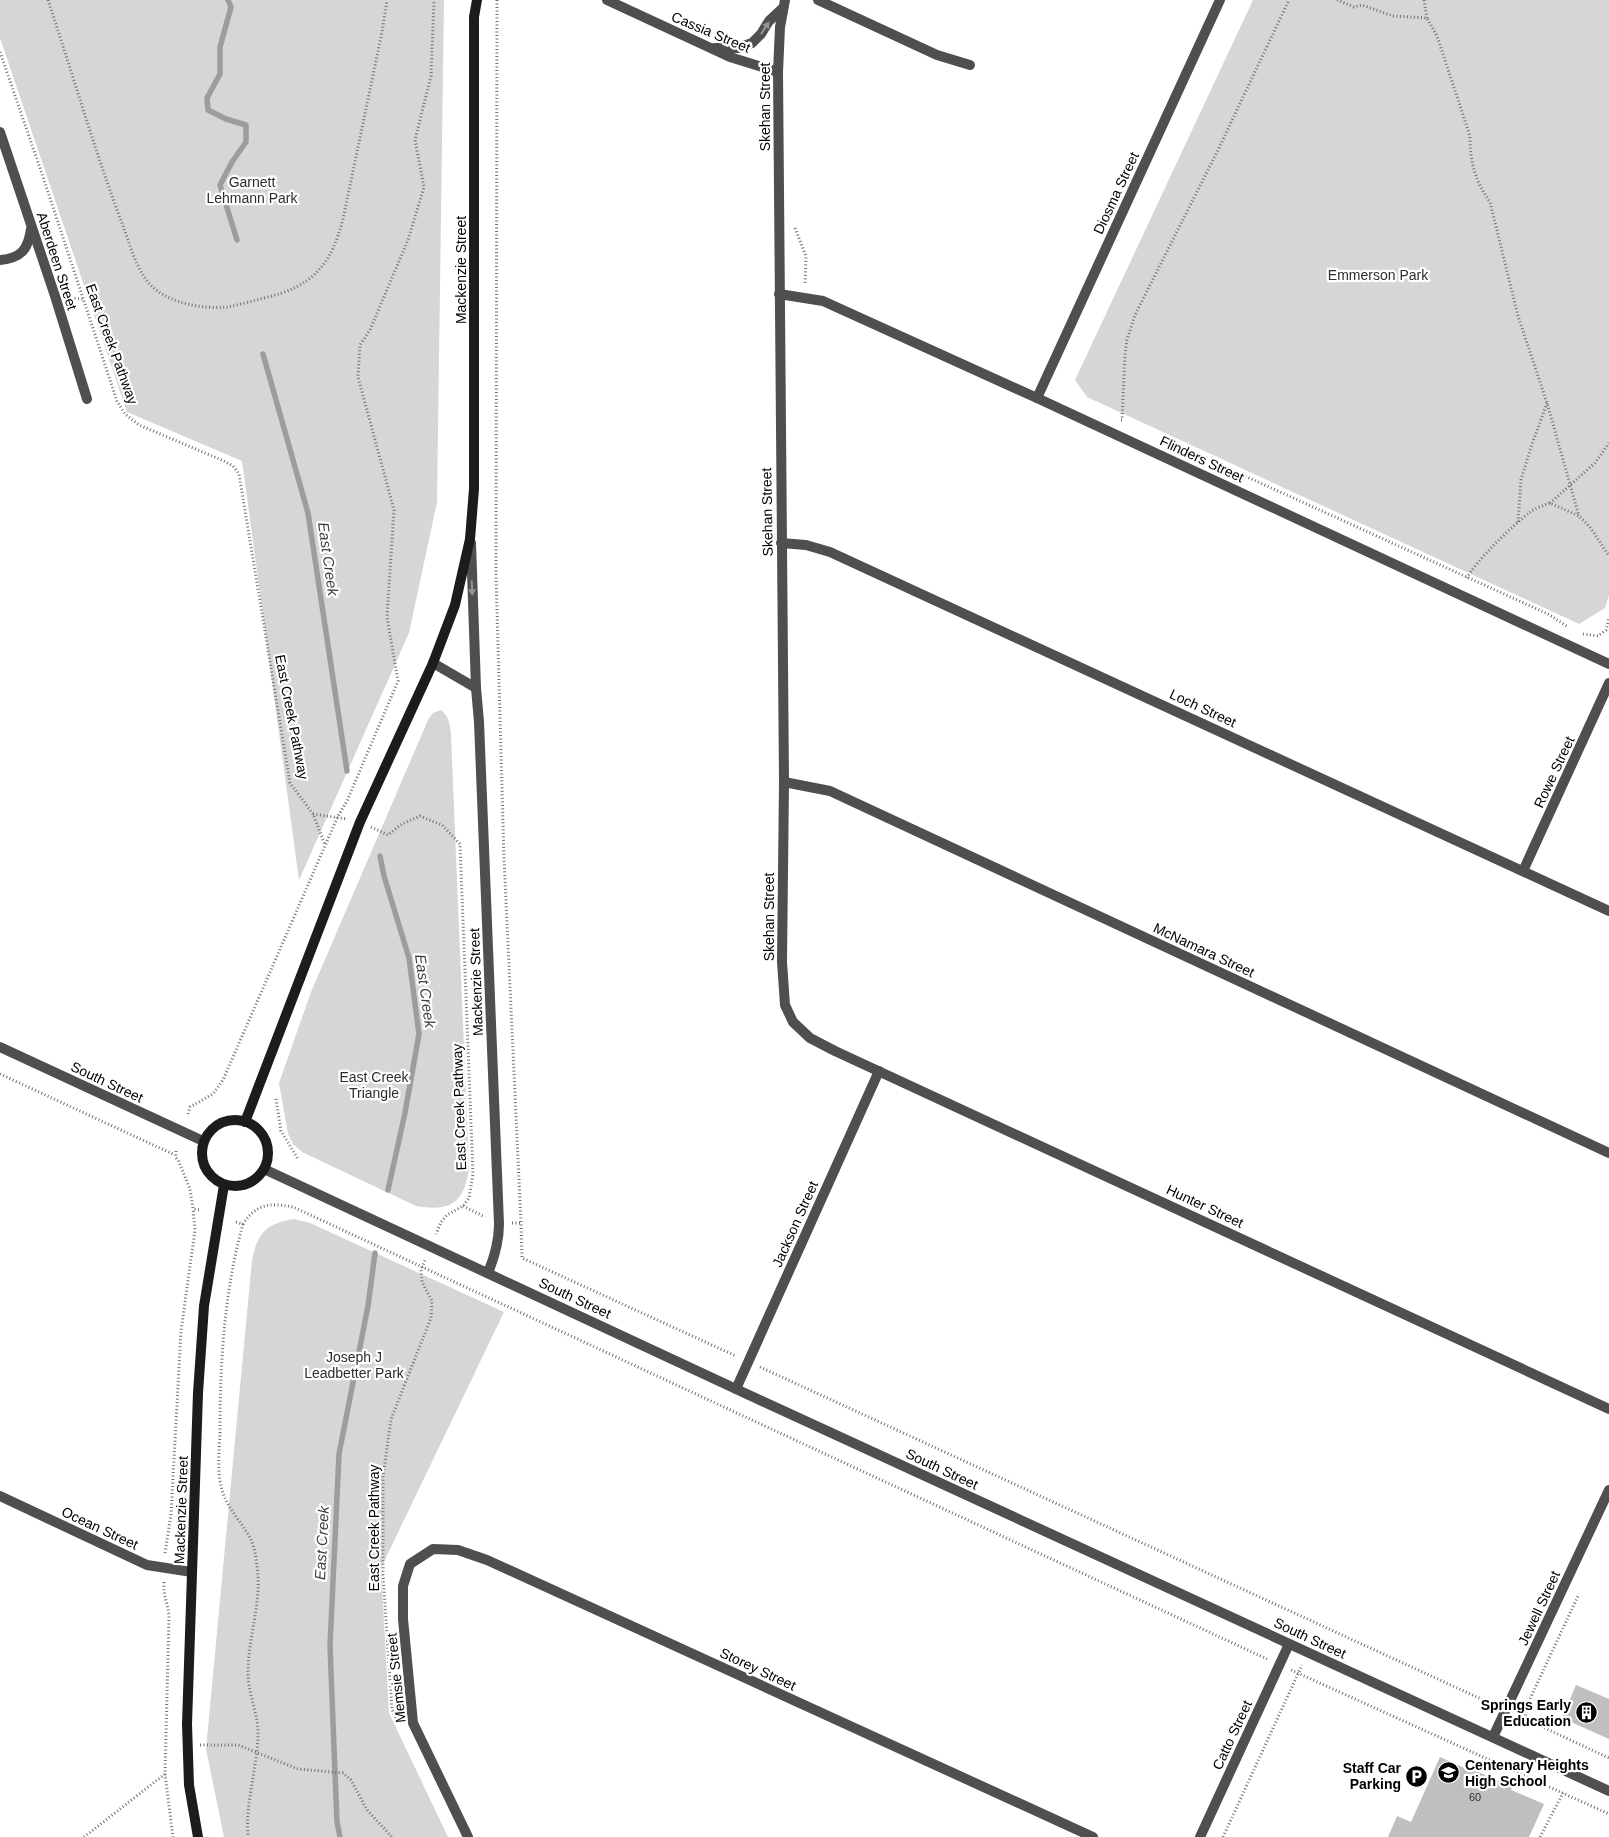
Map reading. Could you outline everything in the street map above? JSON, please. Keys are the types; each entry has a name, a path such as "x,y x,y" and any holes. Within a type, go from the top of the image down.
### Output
{"main road":[{"name":"Mackenzie Street","path":"245,1122 360,822 433,663 456,605 470,540 474,489 474,17 477,0"},
{"path":"236,1120 245,1122 258,1129 266,1141 268,1155 264,1169 257,1178 247,1184 235,1187 224,1185 214,1180 205,1167 201,1152 203,1141 208,1132 225,1121 236,1120"},
{"name":"Mackenzie Street","path":"198,1837 189,1785 187,1724 198,1393 204,1306 224,1185"}],"street":[{"name":"Cassia Street","path":"607,0 730,57 778,72"},
{"path":"818,0 936,55 970,65"},
{"name":"Diosma Street","path":"1037,398 1220,0"},
{"path":"711,48 738,48 752,43 762,34 769,21 784,4"},
{"name":"Skehan Street","path":"784,4 780,26 778,72 784,782 782,962 785,1005 793,1022"},
{"name":"Aberdeen Street","path":"0,132 87,399"},
{"path":"0,260 18,256 25,250 30,241 31,226"},
{"name":"Flinders Street","path":"779,294 823,301 1037,398 1609,664"},
{"name":"Mackenzie Street","path":"470,540 499,1240 488,1273"},
{"name":"Loch Street","path":"781,544 806,545 830,552 1609,911"},
{"path":"433,663 476,688"},
{"name":"Rowe Street","path":"1523,871 1609,683"},
{"name":"McNamara Street","path":"784,782 830,791 1609,1153"},
{"name":"Hunter Street","path":"793,1022 810,1038 879,1071 1609,1409"},
{"name":"South Street","path":"0,1047 203,1141"},
{"name":"Jackson Street","path":"736,1389 879,1071"},
{"name":"South Street","path":"264,1169 736,1389 1609,1791"},
{"name":"Jewell Street","path":"1493,1738 1609,1490"},
{"name":"Ocean Street","path":"0,1496 147,1565 192,1572"},
{"name":"Storey Street","path":"410,1564 433,1550 458,1550 487,1560 1093,1837"},
{"name":"Memsie Street","path":"410,1564 403,1586 403,1619 413,1723 468,1837"},
{"name":"Catto Street","path":"1200,1837 1289,1644"}],"path":[{"path":"48,0 111,195 143,276 156,290 175,300 196,306 226,307 277,295 300,284 319,272 331,255 339,237 343,219 387,0"},
{"path":"188,1114 190,1107 213,1094 223,1080 325,845 351,792 398,681 387,617 394,510 358,377 360,346 370,330 408,240 424,187 415,140 431,76 434,0"},
{"path":"497,0 496,575 504,868 522,1258 1609,1758"},
{"path":"1114,416 1122,420 1125,355 1127,340 1135,315 1218,150 1289,0"},
{"path":"1337,0 1354,7 1362,5 1393,16 1427,18"},
{"path":"1424,0 1427,18 1438,36 1470,136 1470,153 1474,171 1480,189 1490,202 1518,316 1547,403 1579,516"},
{"name":"East Creek Pathway","path":"0,52 117,401 125,414 138,425 224,461 239,474 290,783 313,814 325,845"},
{"path":"795,224 797,235 806,256 804,298"},
{"path":"1518,523 1521,480 1547,403"},
{"path":"1467,578 1490,551 1530,512 1550,504 1595,463 1609,443"},
{"path":"1221,465 1548,614 1574,631"},
{"path":"1550,504 1579,516 1590,528 1609,556"},
{"path":"1579,634 1598,636 1606,630 1609,618"},
{"path":"313,814 338,816 360,822"},
{"name":"East Creek Pathway","path":"360,822 388,836 402,824 420,816 442,825 460,844 473,1174 469,1198 463,1206"},
{"path":"0,1074 176,1153 190,1189 195,1230 181,1331 171,1515 166,1545 164,1596 169,1616 165,1774 173,1837"},
{"path":"276,1099 281,1131 298,1159"},
{"path":"248,1837 258,1734 249,1690 248,1671 250,1636 258,1604 256,1555 251,1541 222,1490 220,1476 220,1404 225,1315 234,1257 243,1224 252,1212 266,1205 277,1204 294,1207 1280,1665 1609,1814"},
{"path":"422,1267 441,1222 447,1215 463,1206 498,1224 521,1223"},
{"path":"193,1209 200,1210"},
{"path":"236,1222 243,1224"},
{"name":"East Creek Pathway","path":"399,1726 392,1709 384,1574 383,1476 391,1419 431,1318 432,1301 422,1282 422,1267"},
{"path":"1525,1719 1528,1703 1580,1590"},
{"path":"1223,1837 1308,1653"},
{"path":"188,1746 238,1745 298,1769 343,1773 351,1780 367,1810 392,1837"},
{"path":"84,1837 165,1774"},
{"path":"1540,1837 1563,1793"}],"green space":[{"name":"Garnett Lehmann Park","path":"0,0 444,0 437,502 409,633 299,880 242,461 127,412 0,38"},
{"name":"Emmerson Park","path":"1253,0 1609,0 1609,595 1605,608 1579,624 1087,397 1075,380"},
{"name":"East Creek Triangle","path":"441,710 449,721 451,735 469,1169 467,1181 459,1197 446,1206 428,1208 416,1206 302,1152 293,1144 288,1134 279,1083 311,992 428,720 433,713"},
{"name":"Joseph J Leadbetter Park","path":"294,1219 310,1223 504,1312 381,1568 389,1713 448,1837 224,1837 206,1749 252,1260 257,1242 265,1231 276,1224"}],"building":[{"name":"Springs Early Education","path":"1576,1685 1609,1699 1609,1739 1562,1718"},
{"path":"1440,1757 1512,1787 1511,1790 1544,1804 1529,1837 1388,1837 1397,1816 1411,1822"}],"waterway":[{"name":"East Creek","path":"228,0 231,7 220,47 220,74 207,98 208,110 226,119 246,125 246,142 232,162 220,185 237,240"},
{"name":"East Creek","path":"263,354 308,513 347,771"},
{"name":"East Creek","path":"380,856 384,876 409,958 419,1034 405,1113 388,1190"},
{"name":"East Creek","path":"340,1837 337,1822 330,1646 339,1454 368,1306 375,1253"}],"place":[{"name":"Springs Early Education","path":"1587,1713"},
{"name":"Centenary Heights High School","path":"1449,1773"},
{"name":"Staff Car Parking","path":"1417,1776"}]}
